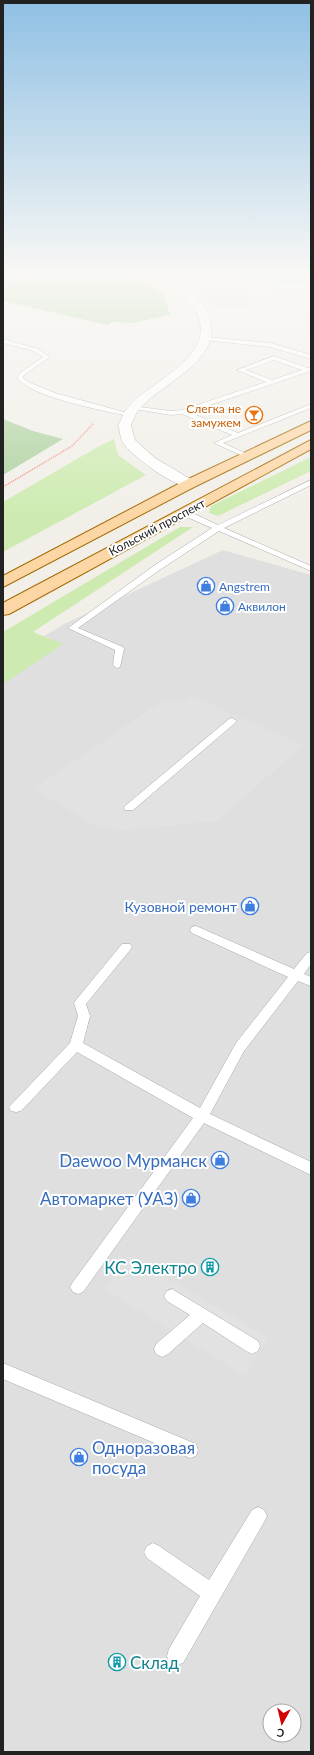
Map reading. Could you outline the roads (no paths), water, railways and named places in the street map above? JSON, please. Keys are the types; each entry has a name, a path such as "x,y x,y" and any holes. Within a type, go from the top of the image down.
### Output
{"main road":[{"name":"Кольский проспект","path":"3,582 189,484 311,425"},
{"name":"Кольский проспект","path":"3,610 311,444"},
{"path":"189,484 216,494"}],"street":[{"path":"189,484 139,454 125,438 124,424 130,411 190,364 195,356"}],"lane":[{"path":"44,356 47,358 22,374 20,378 21,381 75,401 107,409 130,411 171,413 183,412 310,370"},
{"path":"272,382 240,370 274,358 310,370"},
{"path":"247,456 227,449 217,443 311,406"},
{"path":"183,412 238,435"},
{"path":"117,665 120,649 72,628 158,567 218,528 311,482"},
{"path":"183,512 311,569"},
{"path":"129,808 232,721"},
{"path":"196,930 311,982"},
{"path":"16,1107 76,1045 84,1016 80,1003 126,947"},
{"path":"78,1287 202,1116 240,1048 311,956"},
{"path":"76,1045 202,1116 311,1169"},
{"path":"172,1296 252,1346"},
{"path":"162,1349 202,1314"},
{"path":"3,1371 190,1450"},
{"path":"176,1656 258,1516"},
{"path":"153,1552 212,1593"}],"place":[{"name":"Слегка не замужем","path":"254,415"},
{"name":"Angstrem","path":"206,586"},
{"name":"Аквилон","path":"225,606"},
{"name":"Кузовной ремонт","path":"250,906"},
{"name":"Daewoo Мурманск","path":"220,1160"},
{"name":"Автомаркет (УАЗ)","path":"191,1198"},
{"name":"КС Электро","path":"210,1267"},
{"name":"Одноразовая посуда","path":"79,1457"},
{"name":"Склад","path":"117,1662"}]}
